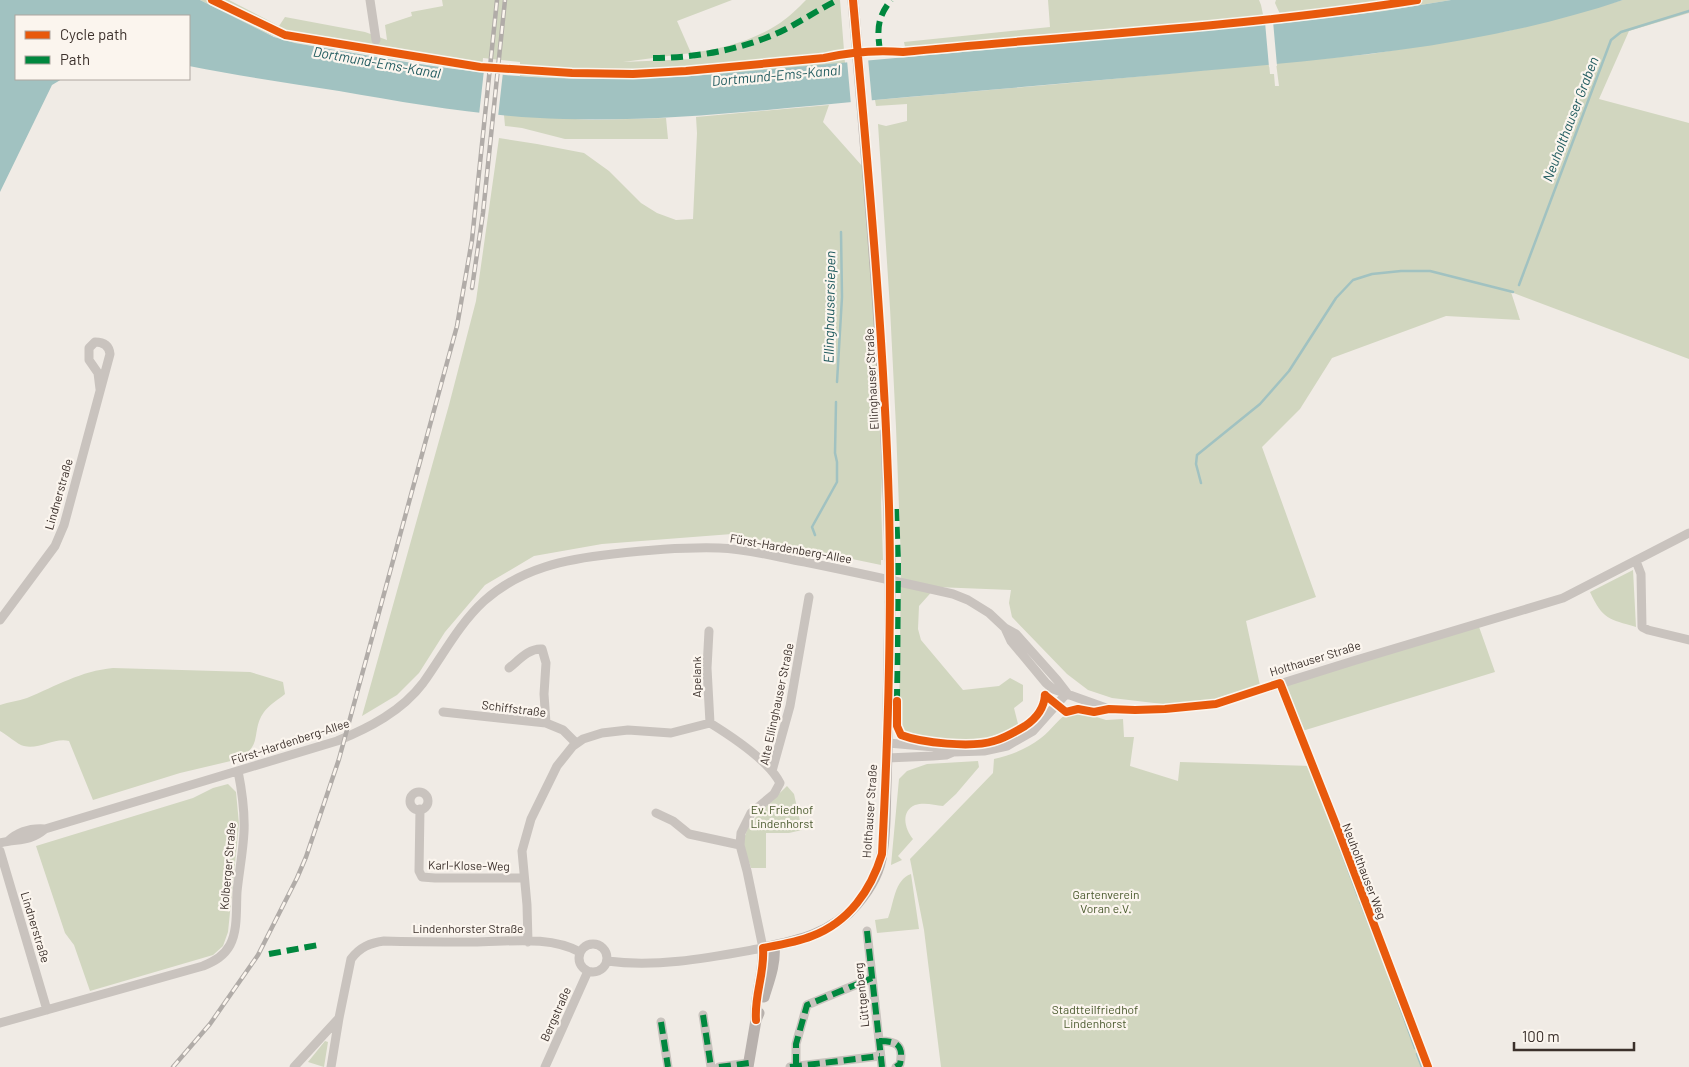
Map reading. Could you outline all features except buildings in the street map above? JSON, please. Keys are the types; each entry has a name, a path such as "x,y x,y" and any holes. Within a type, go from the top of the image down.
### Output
{"main road":[{"name":"Ellinghauser Straße","path":"853,0 879,304 885,424 890,560 887,758"},
{"name":"Holthauser Straße","path":"769,947 811,937 829,928 843,918 857,904 870,884 877,872 882,854 887,758"},
{"path":"749,1065 756,1020 774,962 775,956 769,947"}],"street":[{"path":"370,0 376,40"},
{"name":"Lindnerstraße","path":"0,620 55,546 61,532 110,354 110,349 101,342 94,342 89,348 89,360 98,373 100,390"},
{"name":"Holthauser Straße","path":"887,758 946,755 953,752 984,751 1001,748 1016,742 1033,731 1067,693 1109,709 1164,709 1216,704 1563,598 1689,534"},
{"name":"Fürst-Hardenberg-Allee","path":"4,842 16,834 35,828 45,829 337,741 359,732 382,720 405,703 422,684 457,633 484,601 504,585 529,572 554,563 606,555 657,550 721,548 766,554 953,594 989,612 1005,628 1011,640 1046,683 1053,689 1067,693"},
{"path":"1636,561 1641,574 1642,627 1689,640"},
{"name":"Alte Ellinghauser Straße","path":"740,845 741,833 752,813 774,794 780,783 772,772 790,706 809,597"},
{"name":"Apelank","path":"710,631 707,674 710,723"},
{"path":"509,668 529,652 536,648 542,649 546,663 544,694 546,723"},
{"name":"Neuholthauser Weg","path":"1280,683 1428,1067"},
{"name":"Schiffstraße","path":"443,712 546,723 563,730 576,742"},
{"path":"528,942 522,852 531,819 557,766 576,742 593,735 614,731 672,733 710,723 743,746 772,772"},
{"name":"Holthauser Straße","path":"888,743 946,748 953,752"},
{"name":"Kolberger Straße","path":"48,1010 204,966 218,959 230,945 235,926 244,832 244,811 238,771"},
{"name":"Karl-Klose-Weg","path":"420,809 419,871 422,876 435,878 524,878"},
{"path":"607,961 646,963 692,960 769,947 740,845 689,834 674,821 656,814"},
{"name":"Lindnerstraße","path":"0,851 48,1010"},
{"name":"Lüttgenberg","path":"867,931 882,1067"},
{"name":"Lindenhorster Straße","path":"339,1018 351,959 356,952 370,943 556,943 580,952"},
{"path":"591,944 600,945 606,952 607,961 600,971 588,971 584,969 579,961 580,952 591,944"},
{"name":"Bergstraße","path":"545,1067 588,971"},
{"path":"872,978 807,1005 796,1044 793,1067 827,1065 880,1056"},
{"path":"0,1023 48,1010"},
{"path":"703,1016 711,1067"},
{"path":"294,1067 339,1018"},
{"path":"331,1067 339,1018"},
{"path":"661,1022 668,1067"},
{"path":"879,1041 891,1041 899,1047 902,1054 900,1064 896,1067"},
{"path":"718,1067 749,1065"}],"green space":[{"path":"200,0 229,0 279,26 285,17 365,32 387,40 385,25 412,16 411,12 443,6 442,0 732,0 677,21 691,53 726,46 759,35 783,21 806,0 840,0 845,63 642,78 520,76 520,62 483,58 482,72 477,72 285,41","holes":["691,53 694,59 623,62"]},
{"path":"1048,0 1259,0 1265,24 907,57 904,42 1050,27"},
{"path":"1276,0 1451,0 1384,11 1284,23 1275,3"},
{"path":"1623,0 1689,0 1689,13 1629,31 1599,99 1689,123 1689,359 1511,292 1520,320 1446,316 1332,358 1300,409 1262,447 1316,597 1246,621 1261,690 1188,707 1112,698 1088,690 1067,674 1012,617 1009,603 1011,590 936,587 919,606 918,629 921,640 963,690 999,686 1010,678 1023,685 1023,701 1014,708 1019,728 987,742 978,743 944,741 902,732 899,718 901,562 896,427 878,124 886,126 907,121 907,104 876,106 875,100 1269,64 1270,74 1274,74 1275,86 1279,86 1276,63 1371,54 1508,31"},
{"path":"829,105 823,122 863,167 874,309 882,478 883,560 881,560 881,565 732,534 602,544 534,556 485,585 445,632 419,673 397,695 362,716 449,405 476,301 499,138 584,153 609,171 641,203 657,213 676,220 693,219 696,117"},
{"path":"504,115 593,120 666,118 668,139 565,139 522,128 505,126"},
{"path":"1633,570 1636,627 1608,617 1599,608 1590,592"},
{"path":"1478,624 1495,672 1299,732 1280,683"},
{"path":"113,668 250,672 283,682 285,694 264,712 260,719 254,744 250,750 235,760 180,773 93,800 69,741 64,740 30,747 15,742 0,731 0,705 27,698 90,672"},
{"path":"1074,710 1106,720 1123,719 1124,737 1134,737 1130,766 1178,781 1180,762 1312,766 1424,1067 941,1067 924,930 910,859 993,773 994,759 1013,753 1036,742 1064,715"},
{"path":"978,761 979,767 943,806 922,804 910,808 905,821 913,839 898,856 902,860 891,865 899,779 907,771 927,764"},
{"path":"228,784 236,792 239,824 228,932 223,946 213,955 90,991 74,945 65,933 36,846 193,798 213,788"},
{"name":"Ev. Friedhof Lindenhorst","path":"787,786 794,794 802,830 789,833 766,833 766,868 751,868 744,845 748,829 767,805"},
{"path":"911,874 919,929 877,933 875,920 888,918 895,893 901,881"},
{"path":"325,1041 328,1042 324,1067 308,1062"}],"water":[{"name":"Dortmund-Ems-Kanal","path":"0,0 200,0 274,37 295,43 400,61 505,75 611,79 717,74 1284,23 1384,11 1451,0 1623,0 1564,18 1504,32 1443,43 1320,60 719,114 641,119 563,119 507,116 395,101 190,66 190,15 15,15 15,80 60,80 52,85 0,192"}],"pier":[{"path":"1273,21 1277,66 1269,67 1265,22"},
{"path":"868,58 872,102 851,105 847,60"},
{"path":"484,70 503,72 498,117 479,115"}],"waterway":[{"name":"Neuholthauser Graben","path":"1519,285 1611,40 1621,32 1689,11"},
{"name":"Ellinghausersiepen","path":"837,382 842,297 841,232"},
{"name":"Neuholthauser Graben","path":"1201,483 1196,464 1197,455 1260,404 1289,371 1336,298 1353,280 1372,274 1430,271 1513,292"},
{"name":"Ellinghausersiepen","path":"815,535 812,527 837,482 835,453 836,402"},
{"name":"Neuholthauser Graben","path":"1334,831 1358,896"},
{"name":"Neuholthauser Graben","path":"1360,901 1383,959"},
{"name":"Neuholthauser Graben","path":"1389,976 1415,1048"},
{"name":"Neuholthauser Graben","path":"1417,1054 1422,1067"}],"railway":[{"path":"173,1067 210,1024 258,955 306,857 339,759 457,326 472,240 497,0"},
{"path":"472,288 483,213 505,0"}],"marked path":[{"path":"653,58 704,54 737,47 769,37 838,0"},
{"path":"880,51 879,24 883,12 891,0"},
{"path":"896,509 898,561 897,704"},
{"path":"867,931 882,1067"},
{"path":"269,954 318,945"},
{"path":"796,1066 796,1044 807,1005 872,978"},
{"path":"703,1015 711,1067"},
{"path":"661,1022 668,1067"},
{"path":"879,1041 895,1043 900,1048 900,1064 896,1067"},
{"path":"790,1067 880,1056"},
{"path":"719,1067 749,1063"}],"cycle path":[{"path":"212,0 285,35 480,67 572,73 633,74 824,58 864,52 903,52 1225,24 1417,0"},
{"path":"756,1020 763,948 806,938 825,930 837,922 848,913 865,892 882,854 889,680 890,593 887,443 870,189 853,0"},
{"path":"1045,695 1066,712 1078,709 1094,712 1109,709 1165,709 1216,704 1280,683 1428,1067"},
{"path":"897,701 897,726 901,735 934,742 973,744 998,740 1025,726 1039,713 1045,695"}],"park label":[{"name":"Gartenverein Voran e.V.","path":"1106,901"},
{"name":"Stadtteilfriedhof Lindenhorst","path":"1095,1016"}]}
